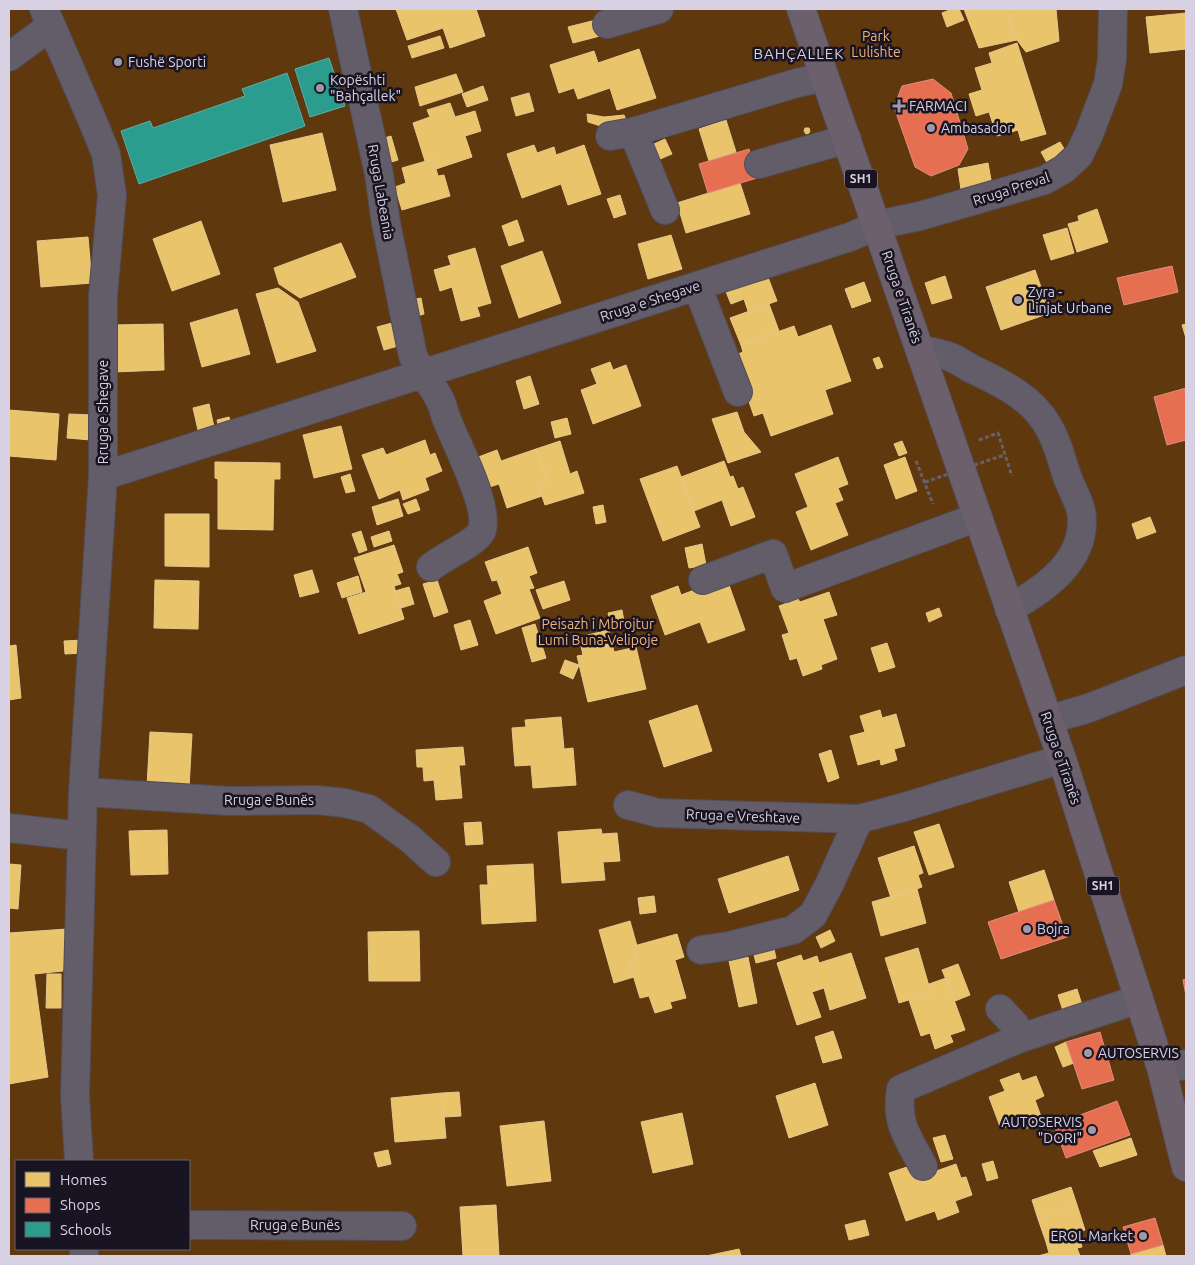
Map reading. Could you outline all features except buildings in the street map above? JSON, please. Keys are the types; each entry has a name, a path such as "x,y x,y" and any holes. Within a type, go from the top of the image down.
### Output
{"main road":[{"name":"Rruga e Tiranës","path":"801,9 1062,759 1139,1000 1174,1068 1186,1167"}],"street":[{"name":"Rruga Labeania","path":"344,9 379,174 386,223 413,356 422,374"},
{"path":"607,24 659,9"},
{"name":"Rruga Preval","path":"877,225 920,216 1045,180 1064,169 1079,155 1108,84 1112,59 1113,9"},
{"name":"Rruga e Shegave","path":"47,18 106,154 112,195 102,296 104,476 850,237 877,225"},
{"path":"9,57 47,18"},
{"path":"665,210 621,134 797,83 824,77"},
{"path":"759,164 816,146 847,139"},
{"path":"697,286 738,392"},
{"path":"920,349 952,357 1005,385 1030,403 1054,437 1069,482 1078,498 1082,524 1072,557 1061,571 1040,590 1009,609"},
{"path":"422,374 441,400 475,486 483,523 481,532 467,544 439,560 431,567"},
{"path":"79,1160 75,1096 81,836 104,476"},
{"path":"703,580 772,554 785,588 978,517"},
{"path":"1048,720 1089,708 1186,670"},
{"name":"Rruga e Vreshtave","path":"628,805 658,814 859,819 910,806 1062,759"},
{"name":"Rruga e Bunës","path":"83,792 230,801 317,800 345,803 369,809 409,838 436,862"},
{"path":"701,950 729,946 793,930 813,915 859,819"},
{"path":"9,828 81,836"},
{"path":"923,1166 910,1142 899,1115 898,1104 901,1089 1018,1039 1139,1000"},
{"path":"1000,1009 1015,1025 1018,1039"},
{"name":"Rruga e Bunës","path":"190,1225 402,1226"}],"path":[{"path":"998,434 1012,476"},
{"path":"925,482 1004,454"},
{"path":"916,461 935,510"}],"green space":[{"name":"Peisazh i Mbrojtur Lumi Buna-Velipoje","path":"9,9 1186,9 1186,1256 9,1256"}],"place":[{"name":"Fushë Sporti","path":"118,62"},
{"name":"Kopështi \"Bahçallek\"","path":"320,88"},
{"name":"FARMACI","path":"899,106"},
{"name":"Ambasador","path":"931,128"},
{"name":"Zyra - Linjat Urbane","path":"1018,300"},
{"name":"Bojra","path":"1027,929"},
{"name":"AUTOSERVIS","path":"1088,1053"},
{"name":"AUTOSERVIS \"DORI\"","path":"1092,1130"},
{"name":"EROL Market","path":"1143,1236"}],"district":[{"name":"BAHÇALLEK","path":"799,54"}],"park label":[{"name":"Park Lulishte","path":"876,44"}]}
